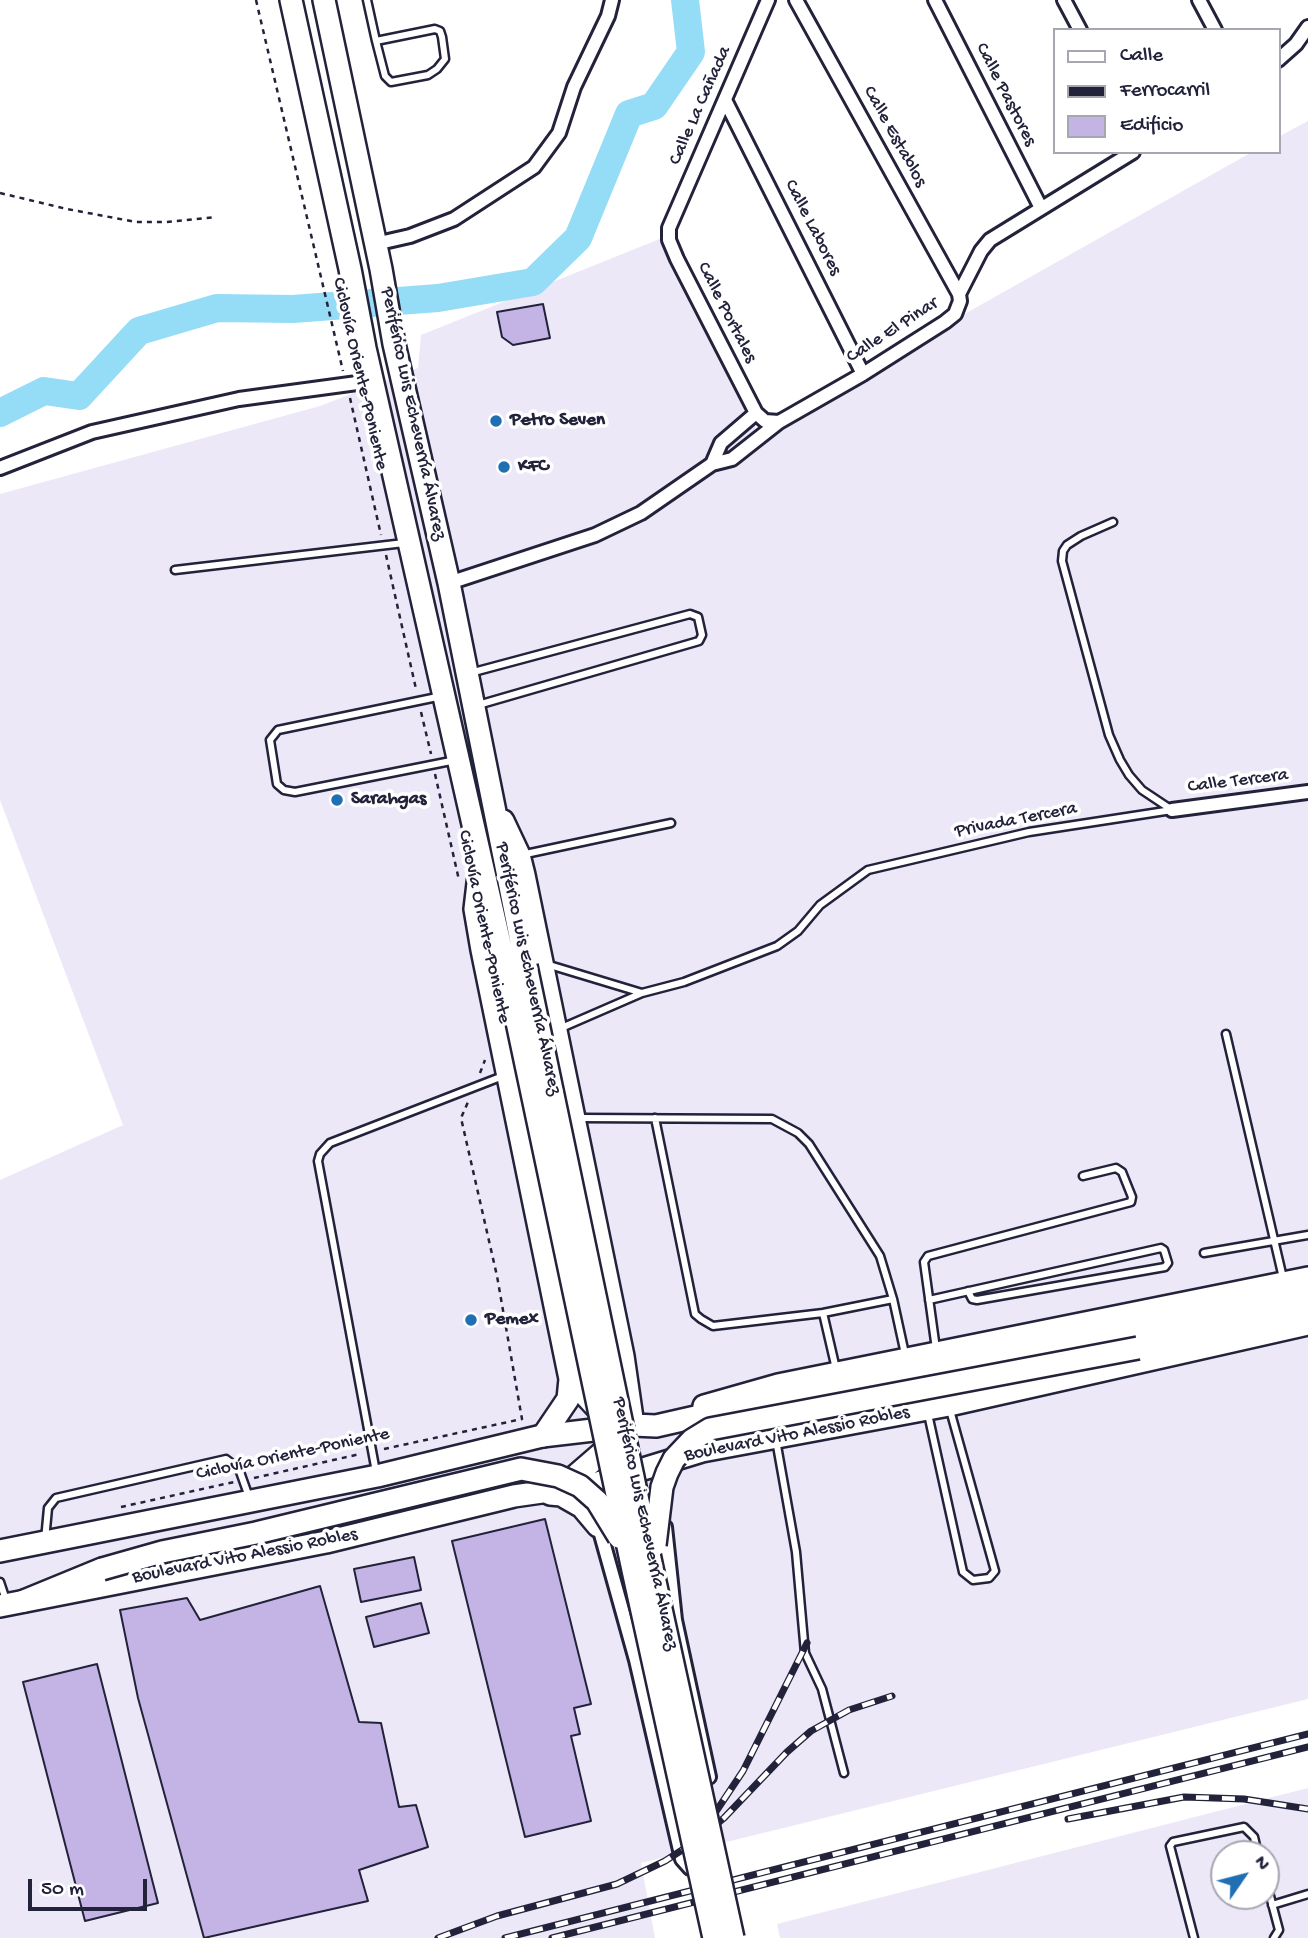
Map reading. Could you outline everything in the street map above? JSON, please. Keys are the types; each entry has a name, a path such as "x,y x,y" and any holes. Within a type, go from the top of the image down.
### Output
{"main road":[{"name":"Periférico Luis Echeverría Álvarez","path":"291,0 372,381 481,863 525,966"},
{"name":"Periférico Luis Echeverría Álvarez","path":"324,0 381,269 394,344 449,583 714,1938"},
{"path":"492,804 512,837 519,855 525,966 556,1030 623,1356 633,1425 591,1485"},
{"path":"481,863 475,909 570,1379 568,1399 543,1436"},
{"path":"0,1551 377,1476 543,1436 633,1425 778,1385 1308,1278"},
{"path":"570,1379 597,1408 613,1419 633,1425 675,1424 735,1408 1308,1294"},
{"path":"642,1569 667,1473 674,1459 692,1440 710,1429 1138,1348 1308,1312"},
{"name":"Boulevard Vito Alessio Robles","path":"11,1604 326,1542 514,1496 591,1485 702,1451 949,1405 1308,1324"},
{"path":"570,1379 583,1383 608,1377 623,1356"},
{"path":"550,1491 633,1425"},
{"path":"501,1446 515,1466 518,1478 514,1496"},
{"path":"11,1604 102,1569 162,1552 270,1530 521,1469 558,1476 580,1486 609,1518 642,1569"},
{"path":"550,1491 575,1502 589,1513 598,1526"},
{"name":"Periférico Luis Echeverría Álvarez","path":"642,1569 733,1938"}],"street":[{"path":"375,244 410,236 454,219 534,167 559,132 574,87 608,16 612,0"},
{"name":"Calle La Cañada","path":"669,228 768,0"},
{"name":"Calle Establos","path":"796,0 959,294"},
{"name":"Calle Pastores","path":"935,0 1041,208"},
{"path":"1064,0 1079,28"},
{"path":"1199,0 1214,28"},
{"path":"1280,58 1296,44 1308,27"},
{"name":"Calle Labores","path":"725,100 863,374"},
{"name":"Calle El Pinar","path":"449,583 595,535 641,513 712,464 732,458 779,422 863,374 955,314 960,301 959,294 981,251 990,240 1130,154"},
{"name":"Calle Portales","path":"669,228 669,240 677,258 756,413"},
{"path":"0,468 92,432 239,399 372,381"},
{"path":"756,413 765,421 779,422"},
{"name":"Calle El Pinar","path":"712,464 722,443 756,413"},
{"name":"Calle Tercera","path":"1172,810 1308,792"},
{"path":"663,1507 678,1469 702,1451"},
{"name":"Periférico Luis Echeverría Álvarez","path":"591,1485 598,1526 636,1660 682,1858 690,1868 707,1870 719,1866 724,1849 675,1620 663,1507"},
{"path":"598,1526 610,1505 620,1498 644,1495 656,1499 663,1507"}],"lane":[{"path":"367,0 376,41 385,76 391,82 428,75 445,60 442,37 440,31 435,29 376,41"},
{"path":"1113,522 1068,545 1063,551 1062,561 1109,735 1120,760 1142,790 1172,810"},
{"path":"175,570 409,543"},
{"path":"466,674 690,614 698,617 702,635 699,641 472,707"},
{"path":"444,696 278,730 270,740 277,784 284,790 295,792 458,760"},
{"name":"Privada Tercera","path":"642,993 684,982 777,946 798,931 820,905 868,870 1029,832 1172,810"},
{"path":"519,855 671,823"},
{"path":"525,966 642,993"},
{"path":"556,1030 642,993"},
{"path":"1226,1034 1284,1283"},
{"path":"377,1476 318,1161 320,1154 330,1143 508,1075"},
{"path":"574,1118 772,1119 798,1133 872,1242 893,1299 906,1359"},
{"path":"655,1118 695,1314 707,1324 713,1326 823,1313 893,1299"},
{"path":"937,1353 924,1262 931,1253 1131,1202 1132,1197 1122,1172 1116,1168 1083,1176"},
{"path":"1204,1254 1308,1235"},
{"path":"929,1300 1161,1248 1168,1263 1165,1267 977,1300 972,1299 968,1292"},
{"path":"823,1313 836,1374"},
{"path":"926,1409 964,1572 973,1580 989,1578 995,1571 949,1405"},
{"path":"776,1438 796,1552 805,1653 822,1689 844,1773"},
{"path":"44,1541 48,1508 56,1498 226,1459 235,1464 251,1502"},
{"path":"0,1582 11,1604"},
{"path":"1194,1938 1170,1846 1173,1842 1244,1827 1255,1840"},
{"path":"1280,1903 1308,1894"},
{"path":"1273,1910 1279,1930 1274,1938"}],"path":[{"name":"Ciclovía Oriente-Poniente","path":"256,0 324,284 460,886"},
{"path":"0,193 136,222 177,222 215,217"},
{"name":"Ciclovía Oriente-Poniente","path":"112,1508 522,1419 497,1276 461,1118 477,1085 485,1059"}],"shaded area":[{"path":"1308,121 1308,1699 641,1863 655,1938 0,1938 0,1180 123,1125 0,800 0,494 320,406 418,368 421,335 662,238 757,431 1248,154 1280,154 1280,136"},
{"path":"1308,1788 1308,1938 780,1938 777,1924"}],"building":[{"path":"543,304 550,338 513,345 502,337 497,312"},
{"path":"545,1519 591,1704 574,1708 580,1734 571,1736 591,1821 525,1837 452,1541"},
{"path":"414,1557 421,1590 361,1602 354,1569"},
{"path":"320,1586 359,1722 381,1723 399,1807 416,1805 428,1847 359,1870 368,1901 204,1938 138,1698 120,1610 187,1598 200,1620"},
{"path":"421,1603 429,1633 374,1647 366,1617"},
{"path":"97,1664 158,1903 85,1921 23,1682"}],"waterway":[{"path":"0,413 44,391 79,396 139,331 217,308 293,309 438,298 533,282 578,238 629,114 654,106 691,52 685,0"}],"railway":[{"path":"709,1822 743,1771 807,1643"},
{"path":"438,1938 497,1916 617,1884 665,1861 724,1818 787,1752 811,1731 849,1710 892,1696"},
{"path":"505,1938 1308,1734"},
{"path":"552,1938 1308,1747"},
{"path":"1068,1819 1184,1797 1244,1799 1308,1809"}],"place":[{"name":"Petro Seven","path":"496,421"},
{"name":"KFC","path":"504,467"},
{"name":"Sarahgas","path":"337,800"},
{"name":"Pemex","path":"471,1320"}]}
